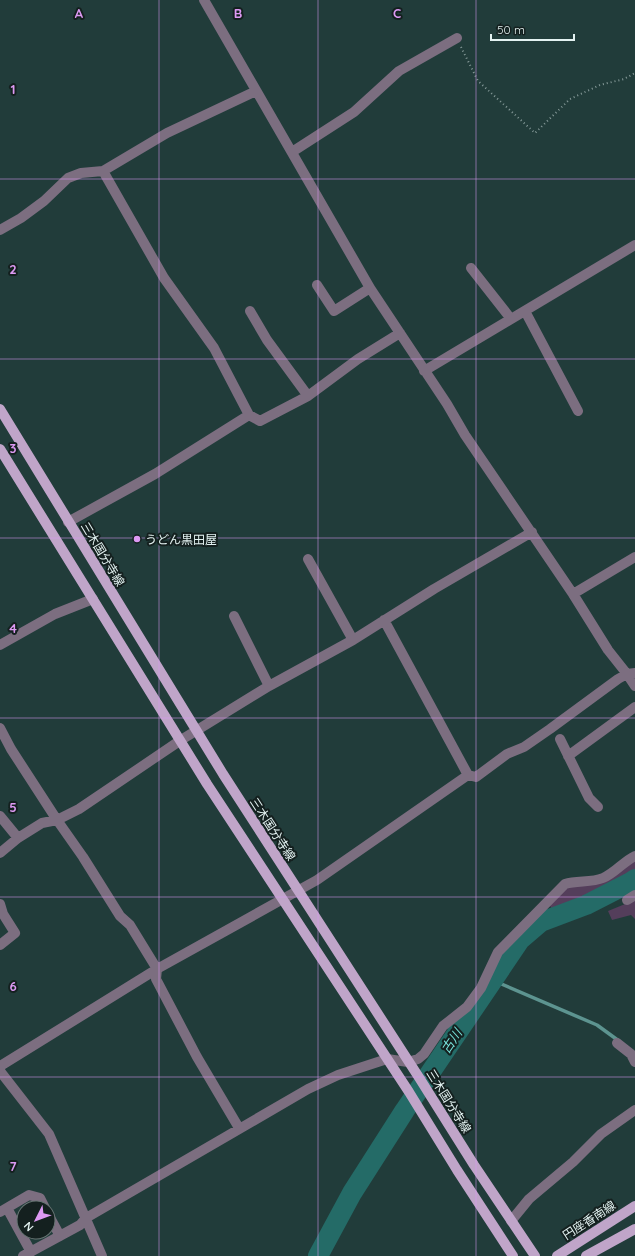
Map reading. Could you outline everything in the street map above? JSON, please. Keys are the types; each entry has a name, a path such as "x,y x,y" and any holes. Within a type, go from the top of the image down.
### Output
{"main road":[{"name":"三木国分寺線","path":"0,409 222,774 474,1165 535,1256"},
{"path":"0,449 207,784 428,1122 457,1170 513,1256"},
{"name":"円座香南線","path":"557,1256 635,1206"},
{"path":"586,1256 635,1229"}],"street":[{"path":"204,0 370,288 447,404 465,435 573,594 608,650 631,673 635,686"},
{"path":"292,152 354,112 399,71 457,38"},
{"path":"0,230 21,218 44,201 68,178 81,173 103,171 167,133 256,91"},
{"path":"103,171 164,278 214,348 249,415 260,421 308,396 358,359 400,333"},
{"path":"424,371 635,245"},
{"path":"471,268 511,319"},
{"path":"317,284 334,311 370,288"},
{"path":"250,311 267,340 308,396"},
{"path":"525,311 578,411"},
{"path":"68,522 155,474 249,415"},
{"path":"0,852 18,838 42,823 57,820 79,809 181,740 269,686 353,640 434,589 532,532"},
{"path":"573,594 635,557"},
{"path":"308,559 353,640"},
{"path":"0,645 55,614 93,599"},
{"path":"234,616 269,686"},
{"path":"384,620 468,775 476,778 507,754 524,747 618,679 631,673"},
{"path":"568,756 635,707"},
{"path":"0,728 11,749 57,820 83,857 120,916 130,925 157,970 156,979 197,1057 239,1128"},
{"path":"560,739 589,798 598,807"},
{"path":"102,1256 49,1134 0,1070 2,1064 157,970 317,880 468,775"},
{"path":"0,816 18,838"},
{"path":"16,1202 3,1210 27,1254 80,1225 86,1218 291,1098 338,1075 387,1060 408,1062 418,1059 424,1054 443,1026 467,1007 481,988 498,952 565,884 573,881 592,881 604,877 635,856"},
{"path":"0,904 3,914 15,933 0,945"},
{"path":"617,1043 634,1054"},
{"path":"511,1221 529,1199 573,1162 601,1134 635,1110"},
{"path":"20,1200 29,1195 40,1198 41,1200"},
{"path":"56,1229 60,1236"}],"path":[{"path":"457,38 478,81 535,133 570,98 600,85 624,79 635,73"}],"shaded area":[{"path":"635,859 635,874 619,885 552,910 549,903 566,887 594,884"},
{"path":"635,900 635,919 631,915 612,920 608,911"}],"waterway":[{"name":"古川","path":"318,1256 352,1193 405,1110 520,940 541,922 586,905 635,879"},
{"path":"492,980 597,1025 619,1041"}],"place":[{"name":"うどん黒田屋","path":"137,539"}]}
